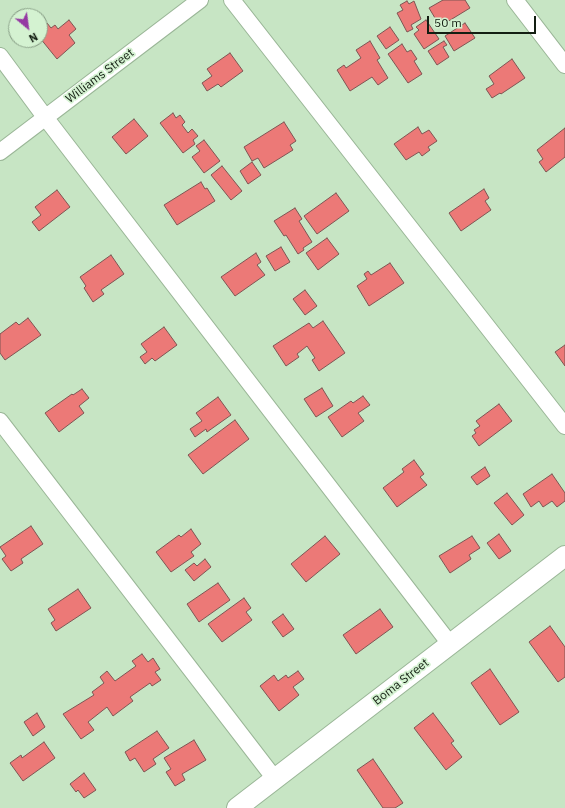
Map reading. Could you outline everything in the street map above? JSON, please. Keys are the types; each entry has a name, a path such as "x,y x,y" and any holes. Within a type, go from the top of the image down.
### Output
{"street":[{"name":"Williams Street","path":"0,152 200,0"},
{"path":"232,0 565,426"},
{"path":"515,0 565,65"},
{"path":"0,56 45,117 450,644"},
{"path":"0,420 275,779"},
{"name":"Boma Street","path":"237,808 565,556"}],"building":[{"path":"443,0 465,0 470,8 447,22 445,19 438,23 429,8"},
{"path":"407,1 409,4 414,1 421,19 411,25 413,29 407,32 397,13 403,10 400,5"},
{"path":"69,20 76,29 69,35 75,43 57,59 48,48 48,24 51,28 55,25 58,29"},
{"path":"426,20 439,39 424,49 414,34 419,30 416,27"},
{"path":"465,23 475,38 454,51 445,36"},
{"path":"390,27 399,40 386,49 377,36"},
{"path":"370,41 380,58 377,60 388,78 378,85 372,77 350,91 337,70 344,65 346,68 361,58 356,50"},
{"path":"444,41 447,45 443,47 449,57 437,65 428,51"},
{"path":"402,44 407,52 411,50 417,59 414,61 422,74 408,83 388,54"},
{"path":"230,53 243,71 221,87 218,84 207,91 202,83 212,76 207,69"},
{"path":"512,59 525,78 501,94 500,93 492,98 486,89 494,84 489,76"},
{"path":"173,113 176,118 180,115 185,122 182,125 188,133 192,129 198,136 193,140 195,144 183,153 160,123"},
{"path":"134,119 148,136 126,154 112,137"},
{"path":"284,122 296,141 290,145 293,150 264,168 258,158 252,161 244,147"},
{"path":"418,127 422,134 429,130 437,141 428,147 430,150 422,156 419,152 406,160 394,144"},
{"path":"565,128 565,157 546,172 539,162 543,159 537,150"},
{"path":"204,140 220,161 204,173 192,157 200,151 196,146"},
{"path":"252,162 261,175 248,184 240,171"},
{"path":"222,166 242,191 231,200 211,175"},
{"path":"201,182 205,189 207,188 215,201 177,225 164,205"},
{"path":"484,189 489,198 485,201 491,210 461,231 449,213"},
{"path":"57,190 70,207 39,231 32,222 41,215 35,207"},
{"path":"336,193 349,211 317,234 304,216"},
{"path":"295,208 302,219 299,221 312,242 303,248 304,250 298,254 286,235 284,236 274,221"},
{"path":"327,238 339,254 318,270 306,253"},
{"path":"281,247 290,262 275,271 266,256"},
{"path":"256,253 261,262 257,265 265,275 235,296 221,277"},
{"path":"111,255 124,274 101,290 104,294 93,302 84,288 86,286 80,277"},
{"path":"390,263 404,283 369,306 357,286 367,279 364,274 368,271 371,275"},
{"path":"305,290 317,306 305,315 293,299"},
{"path":"28,318 41,335 5,360 0,353 0,334 16,322 19,325"},
{"path":"323,321 345,353 319,371 312,360 315,358 307,346 297,354 299,357 286,366 273,346 309,323 313,328"},
{"path":"164,327 177,345 155,361 152,358 145,364 140,357 147,352 141,344"},
{"path":"565,345 565,366 555,352"},
{"path":"322,388 333,406 316,417 304,399"},
{"path":"82,389 89,398 79,406 84,413 59,432 45,413 72,394 73,395"},
{"path":"363,396 370,405 358,413 364,421 342,437 328,417 351,401 353,403"},
{"path":"218,397 231,415 207,432 206,429 195,437 190,429 202,421 196,413"},
{"path":"499,404 512,421 479,446 472,436 476,433 474,430 480,426 476,421"},
{"path":"235,420 249,439 203,474 188,455"},
{"path":"414,460 424,474 420,477 427,485 397,507 383,488 404,472 402,469"},
{"path":"485,467 490,476 477,485 471,477"},
{"path":"552,474 565,493 565,501 557,507 552,501 543,507 539,501 531,507 523,494"},
{"path":"507,493 524,515 512,525 494,503"},
{"path":"31,526 43,544 21,559 23,563 11,571 2,559 6,556 0,547"},
{"path":"191,529 201,544 191,552 194,556 171,572 156,552 179,535 181,537"},
{"path":"499,534 511,551 499,559 487,543"},
{"path":"325,536 340,554 306,582 291,564"},
{"path":"472,536 480,548 469,555 471,559 450,573 439,556"},
{"path":"205,559 211,567 194,581 185,570 194,563 197,566"},
{"path":"218,583 230,600 199,622 187,604"},
{"path":"78,589 91,608 56,631 51,623 55,620 48,609"},
{"path":"244,598 251,608 246,612 252,620 222,642 208,624"},
{"path":"380,609 393,627 356,654 343,635"},
{"path":"283,614 294,629 283,637 272,622"},
{"path":"550,626 565,647 565,677 558,682 529,642"},
{"path":"142,654 148,662 153,658 160,669 155,672 161,680 152,686 150,683 130,697 133,701 113,716 107,707 88,722 94,730 81,739 63,714 94,695 92,692 104,683 100,677 107,671 115,681 136,666 132,661"},
{"path":"490,669 519,712 500,725 471,683"},
{"path":"298,671 304,679 293,687 299,695 279,711 260,686 274,675 278,681 286,675 288,678"},
{"path":"37,713 45,727 33,736 24,722"},
{"path":"433,713 454,741 451,743 462,757 446,770 414,728"},
{"path":"157,731 169,748 153,759 156,764 144,772 135,758 130,761 125,752"},
{"path":"194,740 206,760 182,774 185,780 175,786 166,772 171,769 164,758"},
{"path":"44,742 55,758 23,781 10,763 21,755 22,758"},
{"path":"373,759 403,803 395,808 383,808 357,770"},
{"path":"84,773 96,790 84,798 78,790 76,792 70,784"}]}
